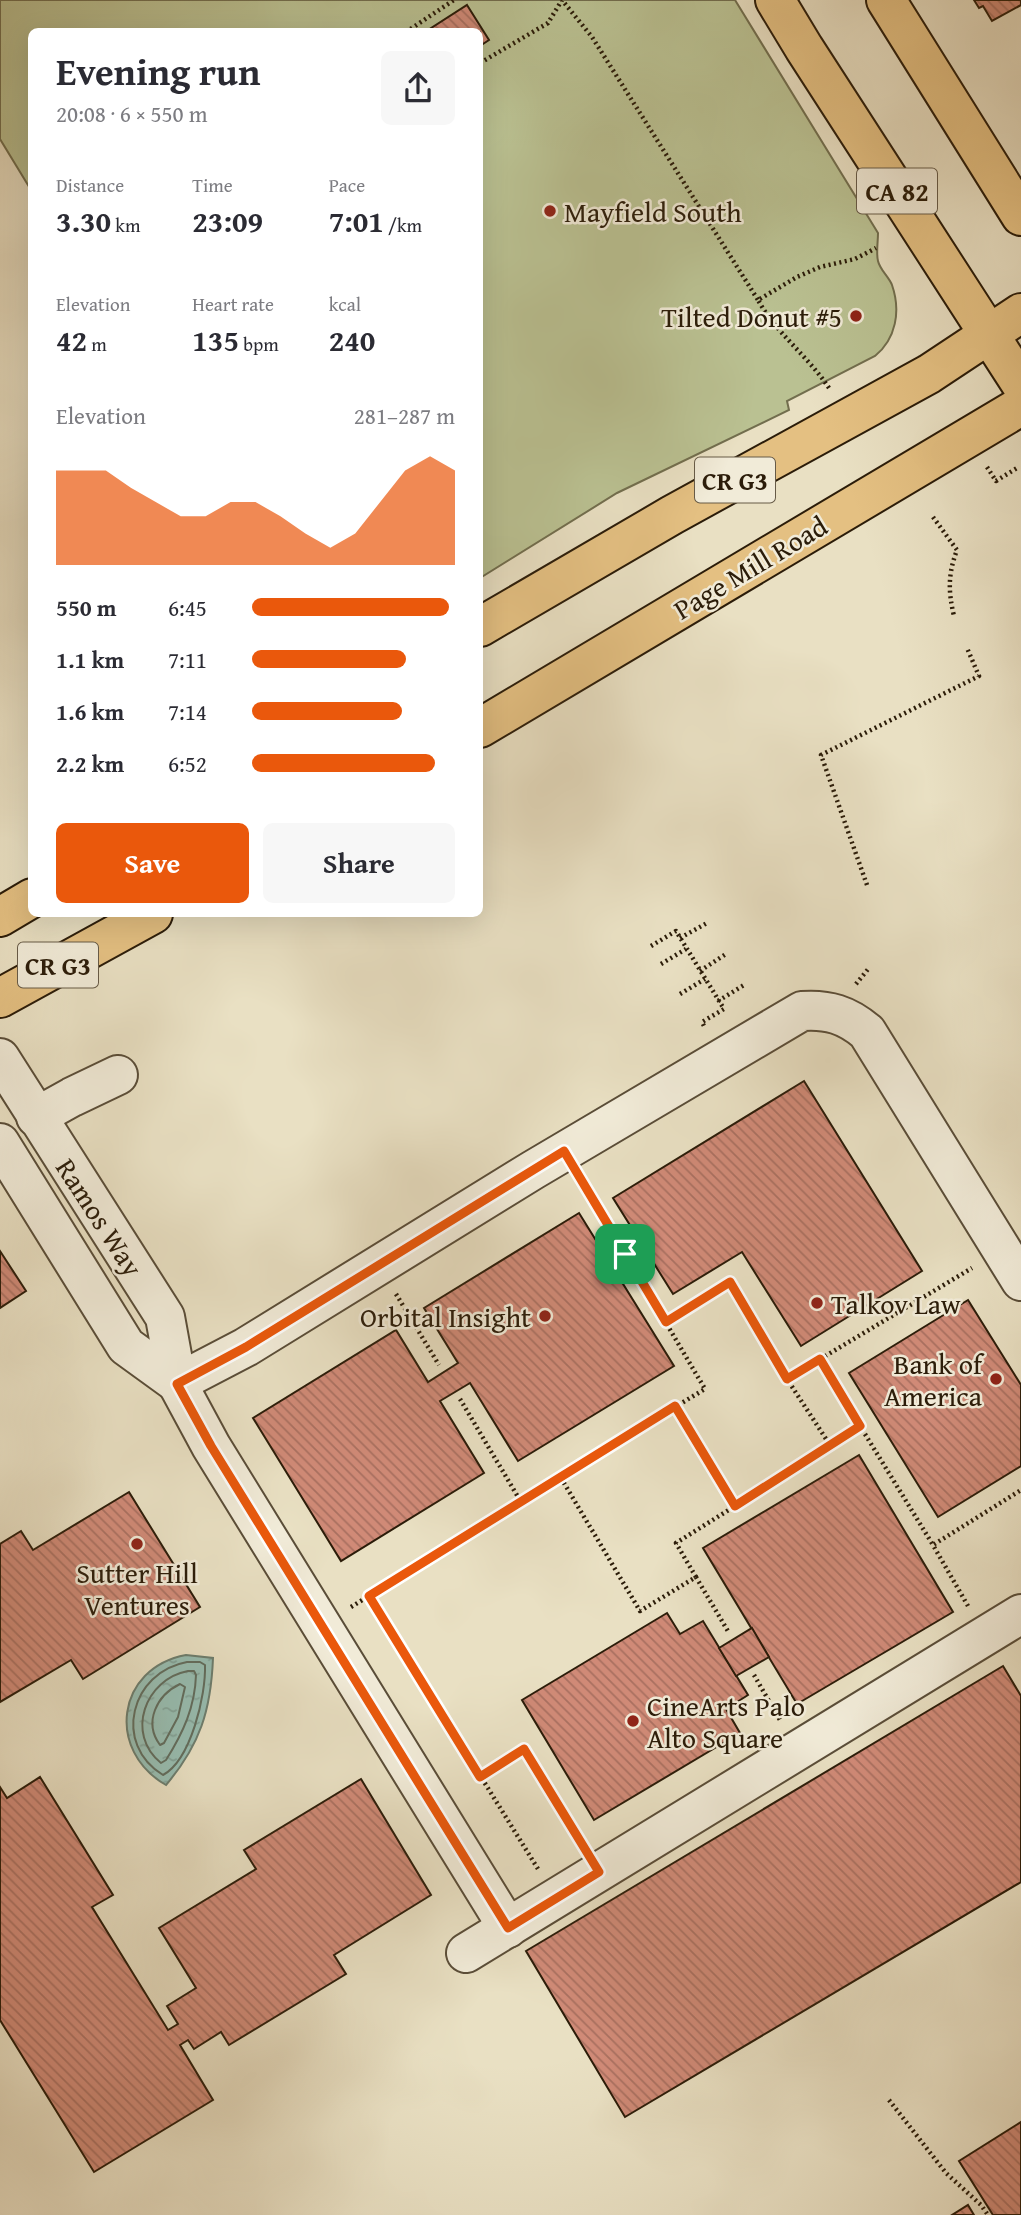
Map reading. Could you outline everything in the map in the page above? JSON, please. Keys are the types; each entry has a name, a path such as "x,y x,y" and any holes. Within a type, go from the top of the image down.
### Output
{"main road":[{"name":"CA 82","path":"775,0 811,59 1006,324 1021,384"},
{"path":"886,0 1021,216"},
{"name":"CR G3","path":"483,625 672,514 929,374 1006,324"},
{"name":"Page Mill Road","path":"483,726 1021,406"},
{"name":"CR G3","path":"0,917 28,900"},
{"name":"CR G3","path":"0,998 148,917"}],"lane":[{"path":"177,1384 246,1347 564,1151 802,1011 833,1012 853,1020 867,1031 1012,1265"},
{"name":"Ramos Way","path":"0,1058 164,1317 177,1384 211,1446 508,1928"},
{"path":"36,1117 118,1075"},
{"name":"Ramos Way","path":"0,1143 126,1346 177,1384"},
{"path":"466,1953 798,1749 1020,1617"}],"path":[{"path":"412,28 454,0"},
{"path":"483,61 548,23 562,0 592,37 775,327 790,339 829,389"},
{"path":"758,300 797,277 820,267 855,259 876,248"},
{"path":"996,481 1017,468"},
{"path":"933,517 957,550 948,578 954,616"},
{"path":"867,885 821,755 979,676 967,648"},
{"path":"680,939 707,923"},
{"path":"651,946 676,931 724,1009 702,1022 708,1032"},
{"path":"661,964 686,948"},
{"path":"700,971 726,954"},
{"path":"680,994 705,979"},
{"path":"718,1001 744,985"},
{"path":"322,1625 705,1389 564,1151"},
{"path":"787,1379 820,1359 1012,1265"},
{"path":"378,1266 439,1365"},
{"path":"666,1322 730,1282 787,1379 830,1445"},
{"path":"820,1359 985,1636"},
{"path":"460,1399 521,1502"},
{"path":"675,1406 735,1506"},
{"path":"729,1633 676,1543 860,1426"},
{"path":"561,1478 640,1611 696,1577"},
{"path":"933,1545 1021,1490"},
{"path":"369,1596 556,1898"},
{"path":"754,1675 798,1749"},
{"path":"480,1777 524,1749 599,1872"},
{"path":"889,2100 946,2173 981,2204 988,2215"}],"green space":[{"path":"0,0 735,0 878,233 878,261 895,295 895,324 888,341 875,356 787,401 789,410 617,493 483,576 483,28 28,28 28,185 0,139"}],"water":[{"path":"186,1655 213,1658 210,1694 202,1726 195,1741 166,1785 147,1770 134,1752 128,1732 127,1712 133,1693 145,1676 163,1663"}],"building":[{"path":"974,0 1021,0 1021,5 992,21 983,6 979,8"},
{"path":"467,5 481,28 431,28"},
{"path":"483,30 489,40 483,44"},
{"path":"804,1081 922,1271 801,1346 742,1252 673,1294 613,1198"},
{"path":"579,1213 674,1366 518,1461 470,1383 440,1401 484,1473 341,1561 253,1418 396,1330 428,1382 458,1363 424,1308"},
{"path":"0,1251 26,1291 0,1308"},
{"path":"968,1300 1021,1385 1021,1466 938,1517 849,1373"},
{"path":"859,1455 953,1612 797,1704 703,1548"},
{"path":"129,1492 200,1607 83,1679 71,1660 0,1702 0,1544 21,1531 33,1550"},
{"name":"CineArts Palo Alto Square","path":"667,1613 680,1634 703,1621 748,1695 726,1709 740,1733 594,1820 522,1700"},
{"path":"752,1628 769,1657 736,1676 719,1648"},
{"path":"1003,1666 1021,1696 1021,1882 625,2117 526,1951"},
{"path":"40,1777 113,1895 92,1907 168,2030 178,2024 167,2006 196,1988 159,1928 256,1869 244,1850 361,1779 431,1895 334,1955 346,1974 229,2045 221,2032 194,2049 188,2040 180,2045 213,2100 94,2172 0,2020 0,1787 7,1798"},
{"path":"1021,2122 1021,2215 993,2215 959,2161"},
{"path":"968,2205 974,2215 952,2215"}],"place":[{"name":"Mayfield South","path":"550,211"},
{"name":"Tilted Donut #5","path":"856,316"},
{"name":"Talkov Law","path":"817,1303"},
{"name":"Orbital Insight","path":"545,1316"},
{"name":"Bank of America","path":"996,1379"},
{"name":"Sutter Hill Ventures","path":"137,1544"},
{"name":"CineArts Palo Alto Square","path":"633,1721"}],"route":[{"path":"564,1151 625,1254 666,1322 730,1282 787,1379 820,1359 860,1426 735,1506 675,1406 369,1596 480,1777 524,1749 599,1872 508,1928 211,1446 177,1384 246,1347 564,1151"}]}
